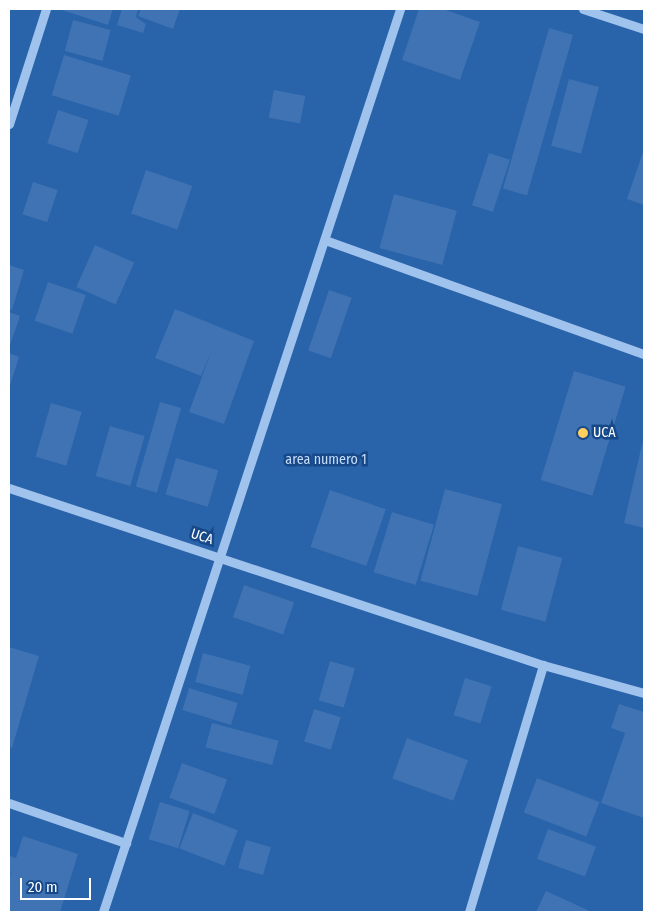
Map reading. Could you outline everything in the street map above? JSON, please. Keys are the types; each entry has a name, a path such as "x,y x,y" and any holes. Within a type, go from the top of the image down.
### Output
{"street":[{"path":"9,124 46,9"},
{"path":"103,912 400,9"},
{"path":"583,9 644,29"},
{"path":"324,240 644,354"},
{"name":"UCA","path":"9,488 543,665 644,693"},
{"path":"469,912 543,665"},
{"path":"9,803 126,843"}],"green space":[{"name":"area numero 1","path":"9,9 644,9 644,912 9,912"}],"building":[{"path":"59,9 113,9 108,25"},
{"path":"122,9 138,9 136,17 146,24 143,33 117,25"},
{"path":"141,9 180,9 173,29 138,16"},
{"path":"419,9 443,9 480,22 460,80 402,60"},
{"path":"73,20 111,30 102,61 65,51"},
{"path":"549,28 573,35 527,195 503,189"},
{"path":"64,55 131,75 119,116 52,95"},
{"path":"569,79 599,87 581,154 551,146"},
{"path":"274,90 305,96 300,124 269,117"},
{"path":"58,110 88,120 78,153 47,143"},
{"path":"644,149 644,205 627,199"},
{"path":"489,153 510,160 493,212 472,205"},
{"path":"146,170 192,186 177,229 131,213"},
{"path":"33,182 58,190 47,222 22,214"},
{"path":"394,194 457,211 442,265 380,248"},
{"path":"95,245 134,262 116,305 76,287"},
{"path":"9,265 24,270 12,310 9,309"},
{"path":"48,282 86,295 72,334 35,321"},
{"path":"329,290 352,298 331,358 308,351"},
{"path":"175,309 254,341 224,424 189,412 211,352 201,376 155,358"},
{"path":"9,312 20,316 9,348"},
{"path":"9,353 19,357 9,389"},
{"name":"UCA","path":"574,371 626,387 592,496 541,480"},
{"path":"160,402 181,408 157,493 136,487"},
{"path":"51,403 82,412 66,466 36,457"},
{"path":"110,426 145,436 130,486 96,476"},
{"name":"UCA","path":"644,440 644,528 624,523"},
{"path":"176,458 218,470 208,507 166,495"},
{"path":"445,489 502,504 477,596 420,581"},
{"path":"330,490 386,509 366,566 310,547"},
{"path":"392,512 434,525 416,585 374,572"},
{"path":"518,546 562,558 545,622 501,610"},
{"path":"244,585 294,602 283,634 233,617"},
{"path":"9,647 39,656 12,748 9,747"},
{"path":"203,653 250,666 243,695 195,682"},
{"path":"330,661 355,668 344,708 319,700"},
{"path":"465,678 492,686 480,723 454,715"},
{"path":"189,688 238,703 231,725 182,710"},
{"path":"619,704 644,712 644,818 601,803 625,733 611,728"},
{"path":"314,709 341,717 331,750 304,742"},
{"path":"212,723 279,741 272,765 206,747"},
{"path":"407,738 468,760 453,801 392,778"},
{"path":"182,763 227,779 214,814 169,798"},
{"path":"537,778 600,802 586,837 524,813"},
{"path":"160,802 190,811 178,848 149,839"},
{"path":"193,813 238,830 224,866 179,848"},
{"path":"548,829 596,846 585,877 537,859"},
{"path":"23,836 78,854 60,912 9,912 9,880 12,871 9,877 9,856 16,858"},
{"path":"246,840 271,847 263,875 238,868"},
{"path":"546,891 592,912 536,912"}],"place":[{"name":"UCA","path":"583,433"}]}
